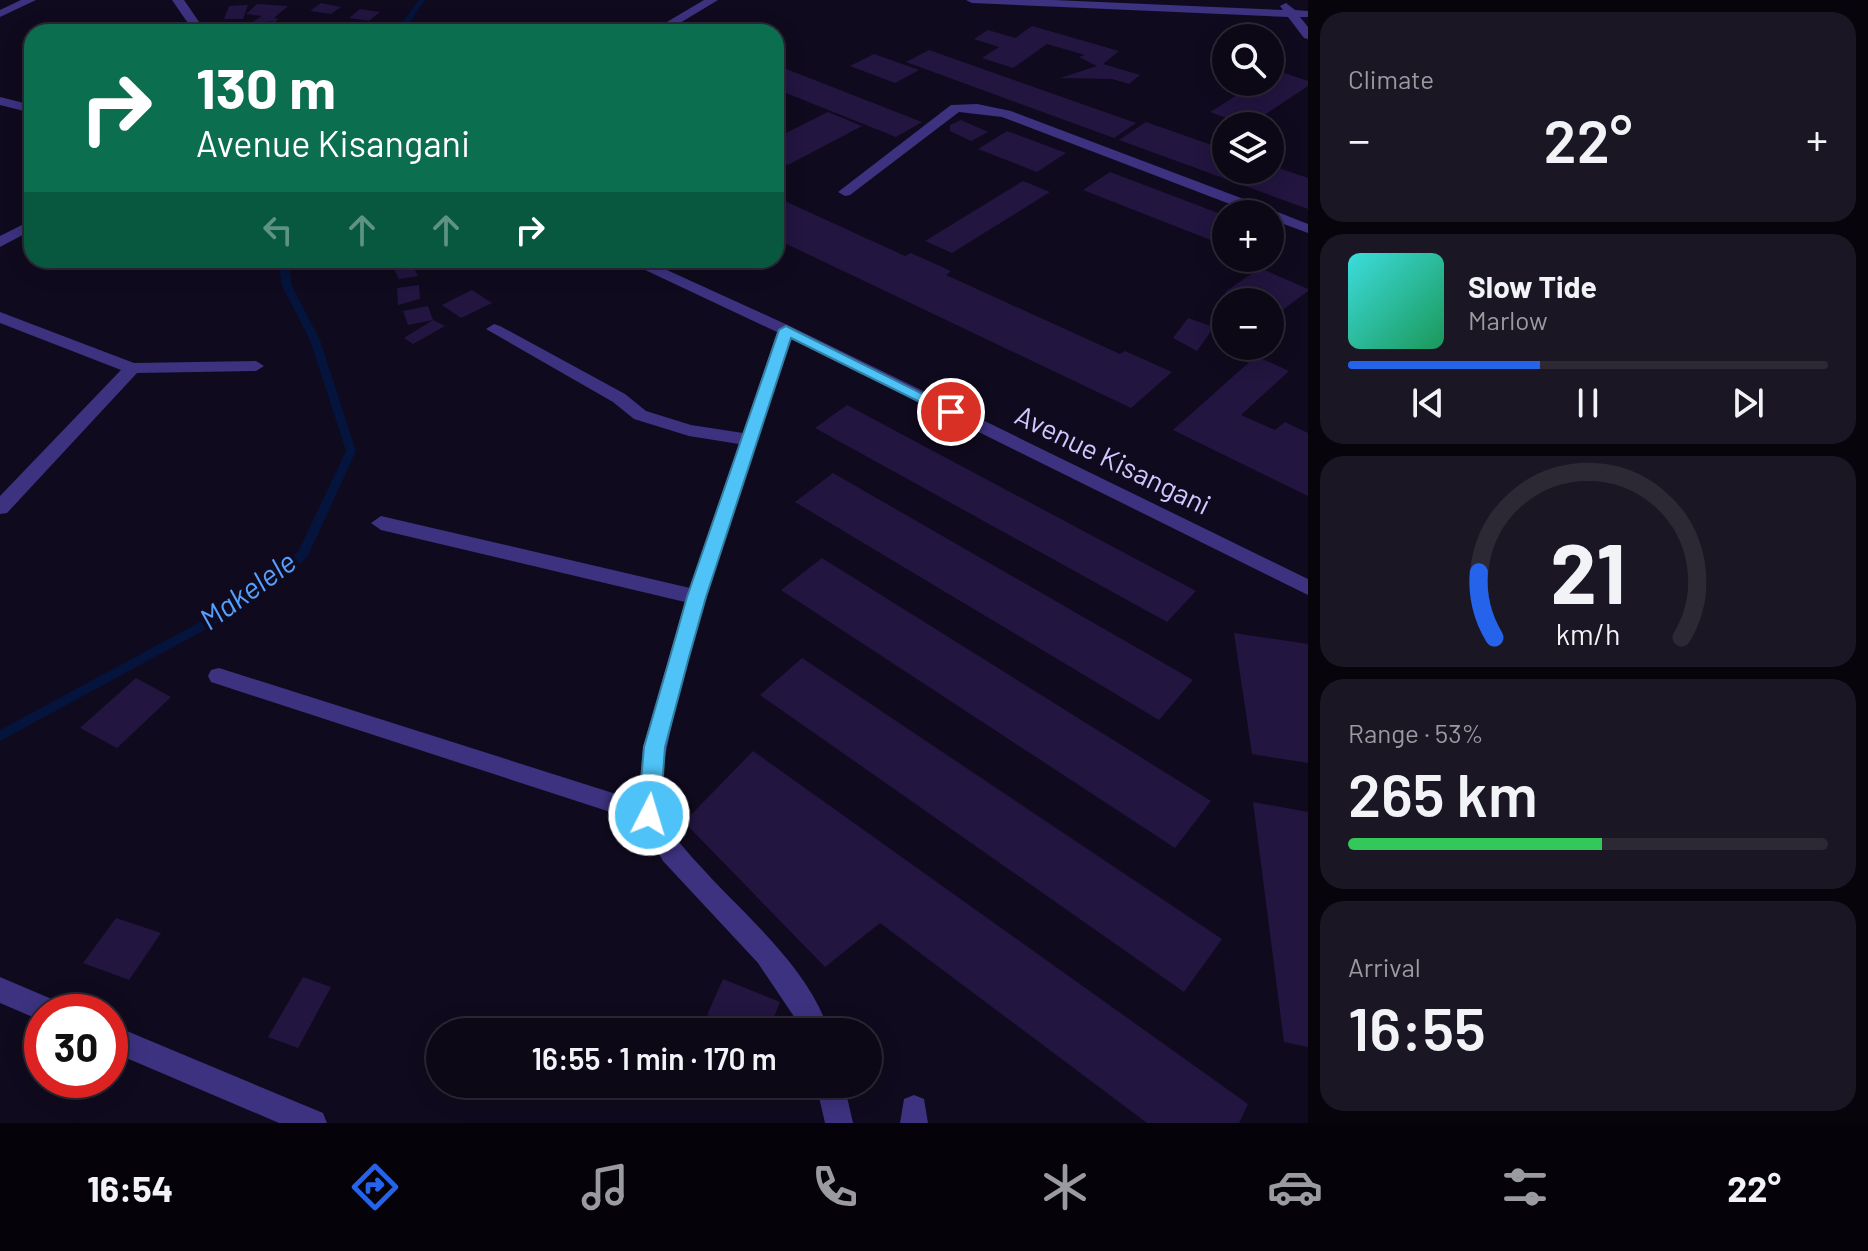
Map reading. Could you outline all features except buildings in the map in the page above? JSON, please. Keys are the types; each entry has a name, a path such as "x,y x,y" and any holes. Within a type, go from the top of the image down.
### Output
{"street":[{"path":"0,14 30,0"},
{"path":"178,0 194,24"},
{"path":"670,24 712,0"},
{"path":"972,0 1308,14"},
{"path":"1281,0 1308,35"},
{"path":"0,101 24,107"},
{"path":"845,192 956,108 977,108 1006,114 1232,200"},
{"path":"1284,220 1308,229"},
{"path":"0,242 24,228"},
{"name":"Avenue Kisangani","path":"650,268 786,330 1308,588"},
{"path":"0,317 132,368 256,366"},
{"path":"494,329 619,398 640,415 689,430 749,440"},
{"path":"786,330 697,597 654,747 649,815 672,853 767,954 811,1018"},
{"path":"4,499 132,368"},
{"path":"381,523 697,597"},
{"path":"219,676 649,815"},
{"path":"0,990 24,1000"},
{"path":"128,1045 313,1123"},
{"path":"833,1098 839,1123"}],"waterway":[{"name":"Makelele","path":"405,24 422,0"},
{"name":"Makelele","path":"0,736 219,617 303,555 351,451 315,340 287,286 284,268"}],"route":[{"path":"649,815 654,747 697,597 786,330 951,412"}]}
